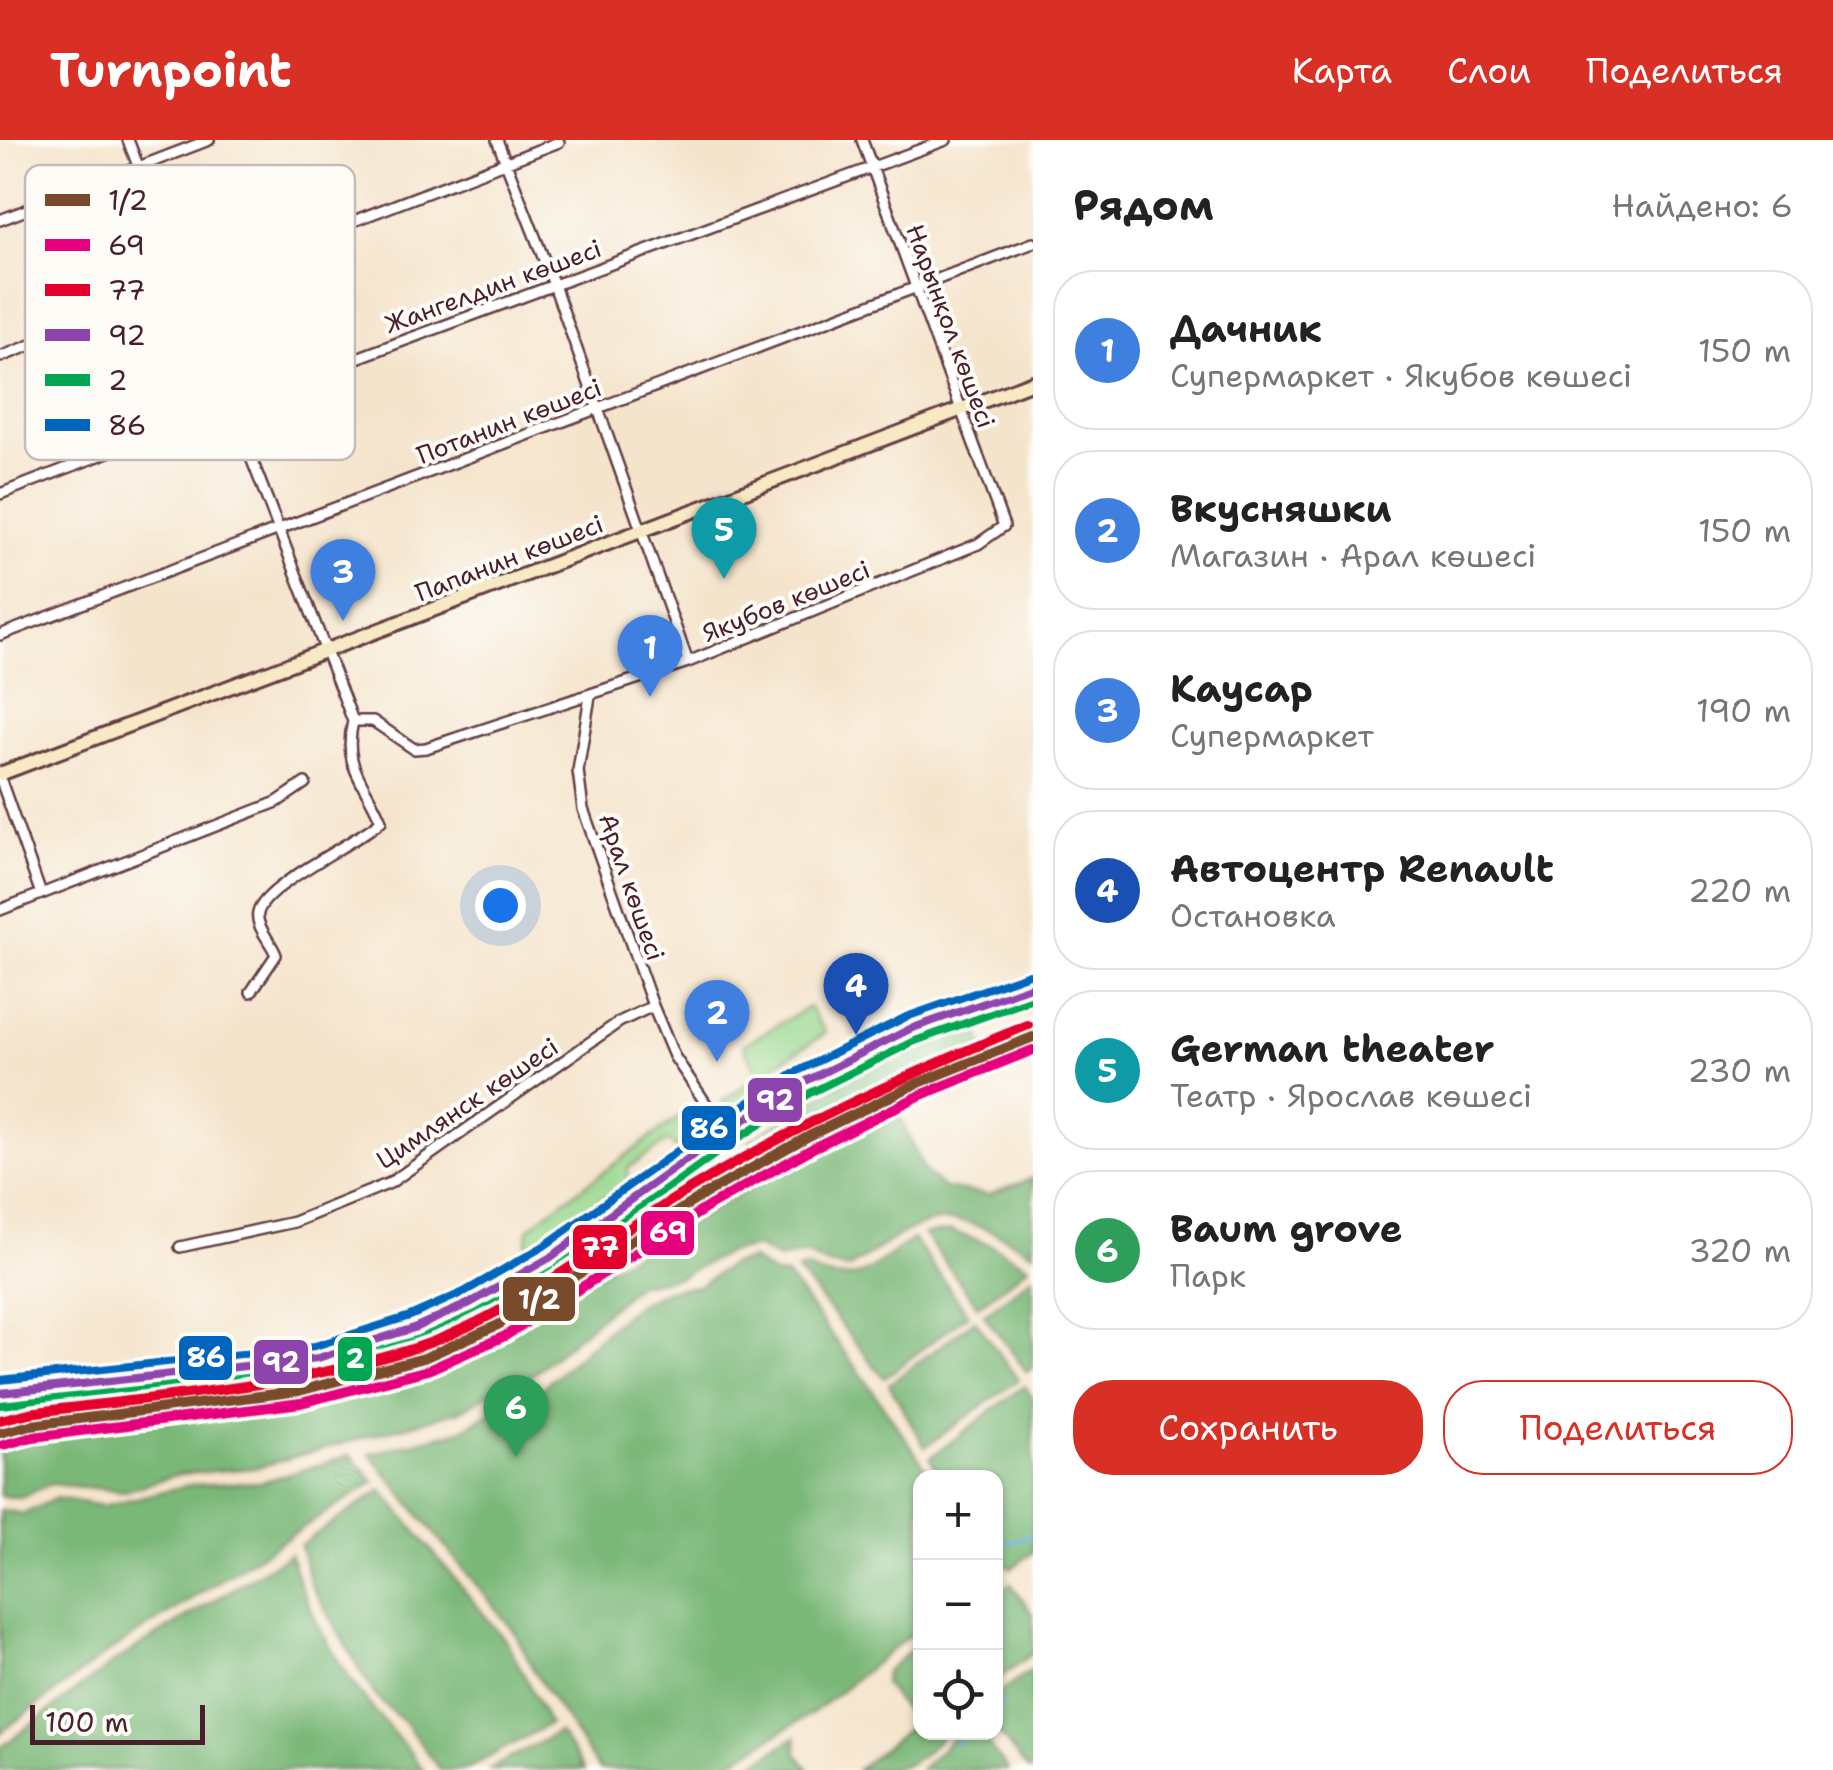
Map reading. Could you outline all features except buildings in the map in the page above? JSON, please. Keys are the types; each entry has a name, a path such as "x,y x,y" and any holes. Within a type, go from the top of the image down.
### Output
{"main road":[{"name":"Папанин көшесі","path":"0,776 1033,382"},
{"path":"0,1393 318,1358 414,1328 470,1303 551,1257 726,1132 802,1083 910,1029 1033,986"}],"street":[{"path":"128,140 137,165"},
{"path":"143,165 209,140"},
{"path":"497,140 554,285 688,662"},
{"name":"Нарынқол көшесі","path":"862,140 1004,526"},
{"name":"Жангелдин көшесі","path":"355,358 946,140"},
{"path":"355,223 559,142"},
{"path":"0,220 25,210"},
{"name":"Потанин көшесі","path":"0,636 1033,243"},
{"path":"0,357 25,348"},
{"name":"Жангелдин көшесі","path":"0,494 87,460"},
{"path":"251,460 353,721 348,742 356,778 372,799 381,820 286,882 261,906 258,923 276,955 251,992"},
{"name":"Якубов көшесі","path":"353,721 373,720 414,749 688,662 978,544 1004,526"},
{"name":"Арал көшесі","path":"590,696 578,772 584,809 674,1056 726,1132"},
{"path":"0,776 41,894"},
{"path":"0,910 277,802 305,783"},
{"name":"Цимлянск көшесі","path":"180,1248 294,1222 390,1183 619,1022 653,1006"}],"green space":[{"path":"809,1007 826,1033 760,1075 766,1085 730,1111 722,1101 759,1075 743,1046"},
{"path":"975,1019 984,1050 864,1094 757,1152 750,1141 877,1059"},
{"path":"698,1103 708,1121 676,1149 668,1141 628,1168 628,1181 526,1251 528,1229 543,1216"},
{"path":"898,1113 926,1174 944,1188 989,1195 1033,1178 1033,1253 978,1226 957,1221 918,1226 848,1269 806,1254 778,1259 757,1247 729,1252 678,1277 638,1284 529,1378 495,1390 459,1411 254,1468 179,1474 125,1491 51,1484 21,1497 0,1496 0,1446 301,1400 407,1370 469,1346 812,1154"},
{"path":"950,1231 988,1244 1029,1266 978,1306 924,1235"},
{"path":"913,1239 968,1314 884,1378 797,1270 806,1268 838,1278 851,1277 874,1267"},
{"path":"752,1260 774,1275 787,1276 927,1470 913,1470 913,1633 814,1712 717,1770 599,1770 535,1673 514,1631 370,1454 461,1430 496,1409 538,1392 633,1307 667,1290 698,1286 730,1265"},
{"path":"1033,1276 1033,1368 1027,1372 984,1315"},
{"path":"975,1320 1018,1380 925,1447 889,1384"},
{"path":"1024,1386 1033,1399 1033,1552 1012,1568 1003,1563 1003,1470 938,1470 930,1458"},
{"path":"351,1455 374,1482 110,1651 0,1733 0,1510 24,1514 56,1498 103,1506 189,1485 262,1482"},
{"path":"382,1490 508,1644 549,1724 465,1770 440,1770 405,1723 376,1697 311,1585 300,1545"},
{"path":"290,1554 308,1602 341,1664 423,1770 0,1770 0,1748 117,1660"},
{"path":"1011,1584 1033,1614 1033,1653 1003,1675 1003,1650 1003,1589"},
{"path":"913,1649 913,1720 884,1684 885,1672"},
{"path":"1033,1669 1033,1770 1028,1770 1003,1738 1003,1690"},
{"path":"913,1725 913,1740 938,1740 906,1764 857,1770"},
{"path":"559,1732 584,1770 488,1770"},
{"path":"796,1737 797,1754 809,1770 743,1770"},
{"path":"951,1740 984,1740 1008,1770 920,1770"}],"waterway":[{"path":"1003,1539 1011,1542 1033,1536"},
{"path":"955,1745 960,1740"}],"transit line":[{"name":"86","path":"0,1380 315,1346 410,1316 464,1292 544,1246 718,1122 796,1072 906,1017 1029,974"},
{"name":"92","path":"0,1393 318,1358 414,1328 470,1303 551,1257 725,1132 802,1083 910,1029 1033,986"},
{"name":"2","path":"1,1405 319,1370 419,1339 476,1314 557,1268 732,1142 808,1094 915,1041 1033,999"},
{"name":"77","path":"0,1420 274,1381 418,1347 528,1294 700,1183 780,1139 902,1079 1028,1025"},
{"name":"1/2","path":"0,1433 31,1425 299,1391 424,1358 498,1325 705,1194 809,1136 916,1084 1033,1037"},
{"name":"69","path":"3,1445 33,1437 301,1403 428,1370 505,1336 711,1205 815,1147 921,1095 1033,1050"}],"place":[{"name":"German theater","path":"724,579"},
{"name":"Каусар","path":"343,621"},
{"name":"Дачник","path":"650,697"},
{"name":"Автоцентр Renault","path":"856,1035"},
{"name":"Вкусняшки","path":"717,1062"},
{"name":"Baum grove","path":"516,1457"}]}
